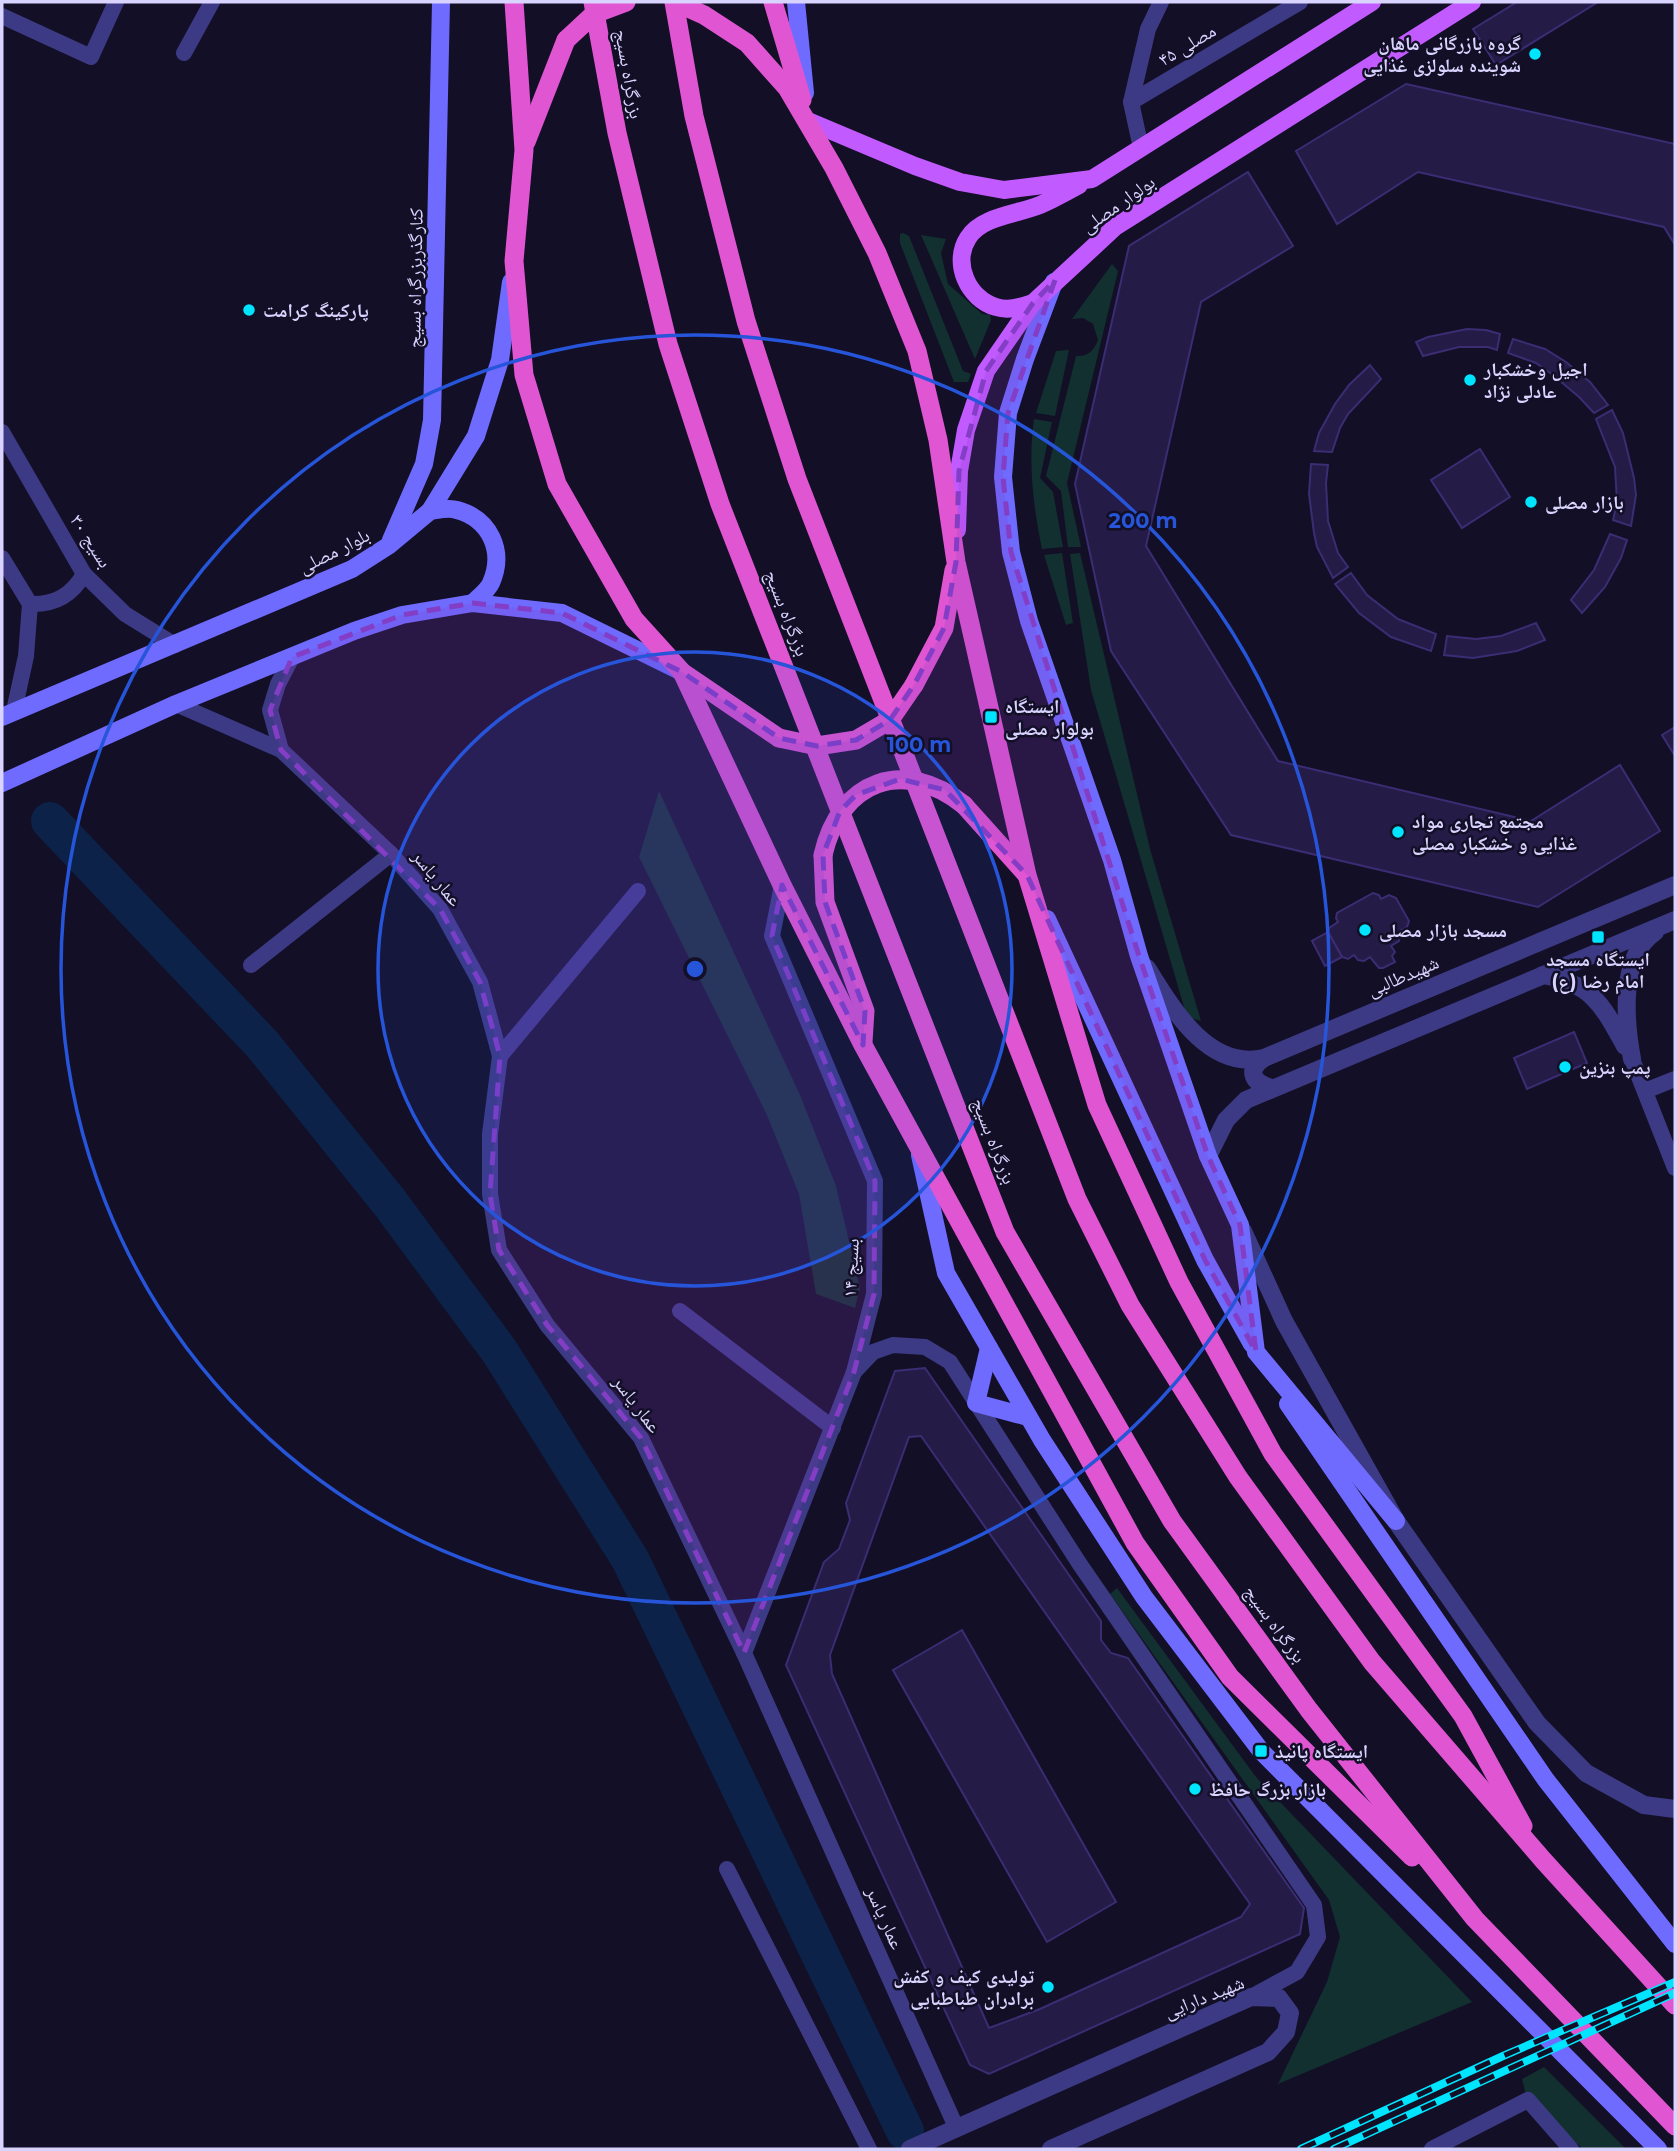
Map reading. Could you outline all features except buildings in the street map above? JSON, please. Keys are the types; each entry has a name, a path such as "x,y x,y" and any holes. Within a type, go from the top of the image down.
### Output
{"highway":[{"path":"514,2 524,150 514,261 524,375 557,484 634,619 682,672 779,738 817,746 856,740 890,720 914,685 944,628 956,562"},
{"name":"بزرگراه بسیج","path":"593,2 617,133 668,344 720,504 1005,1232 1172,1521 1309,1710 1475,1919 1675,2126"},
{"path":"524,150 566,40 594,14 626,2"},
{"path":"674,2 704,15 747,43 787,88 808,121 877,253 917,351 938,440 956,562 1027,875 1097,1105 1179,1282 1273,1454 1462,1716 1543,1860"},
{"path":"674,2 694,116 746,321 797,479 1077,1199 1130,1306 1238,1476 1372,1662 1543,1860 1675,2006"},
{"path":"773,2 808,121"},
{"path":"682,672 782,885 863,1045 1135,1543 1230,1677 1475,1919"},
{"path":"863,1045 865,1011 825,902 823,855 828,832 839,811 856,795 877,784 901,779 924,781 945,790 964,805 1027,875"}],"main road":[{"name":"کنارگذربزرگراه بسیج","path":"388,546 424,464 432,421 441,2"},
{"path":"796,2 808,121"},
{"name":"بولوار مصلی","path":"808,121 960,182 1004,190 1092,179 1372,2"},
{"name":"بولوار مصلی","path":"956,562 959,471 966,430 986,371 1032,303 1115,227 1472,2"},
{"path":"1032,303 1015,309 995,307 972,293 963,275 961,256 968,237 984,224 1039,206 1092,179"},
{"name":"بلوار مصلی","path":"8,714 352,569 388,546 430,511 476,436 500,360 514,261"},
{"path":"1055,280 1008,413 1003,477 1010,539 1030,621 1112,860 1139,956 1208,1156 1240,1225 1256,1352 1396,1521"},
{"path":"430,511 454,508 477,518 493,537 498,561 491,585 473,603"},
{"path":"2,783 176,704 354,631 402,615 473,603 562,613 682,672"},
{"path":"1027,875 1205,1260 1302,1429 1546,1780 1675,1944"},
{"path":"917,1144 946,1273 1028,1417 1144,1597 1261,1751 1658,2149"},
{"path":"989,1348 976,1403 1028,1417"}],"street":[{"path":"2,16 91,57 116,2"},
{"path":"184,53 212,2"},
{"path":"1141,148 1131,102 1148,29 1161,2"},
{"name":"مصلی ۴۵","path":"1131,102 1300,2"},
{"name":"بسیج ۳۰","path":"2,432 84,574 125,614 175,645"},
{"path":"2,558 30,604 26,656 8,714"},
{"path":"30,604 40,605 59,600 78,584 84,574"},
{"path":"281,750 270,710 278,684 292,657"},
{"path":"176,704 281,750"},
{"name":"عمار یاسر","path":"281,750 391,854 440,909 480,982 500,1056 490,1134 489,1194 499,1250 547,1325 640,1438 744,1653 956,2127"},
{"path":"251,965 391,854"},
{"name":"بسیج ۱۴","path":"744,1653 854,1372 874,1294 875,1181 772,936 782,885"},
{"name":"شهیدطالبی","path":"1264,1058 1675,885"},
{"path":"500,1056 638,891"},
{"path":"1208,1156 1226,1120 1247,1100 1672,921"},
{"path":"1632,1059 1626,1028 1633,959 1643,940 1672,921"},
{"path":"1139,956 1179,1018 1212,1047 1231,1058 1249,1061 1264,1058"},
{"path":"1543,975 1564,979 1583,988 1602,1004 1632,1059 1675,1168"},
{"path":"1264,1058 1256,1063 1253,1071 1255,1080 1272,1088"},
{"path":"1646,1091 1675,1079"},
{"path":"1240,1225 1284,1321 1396,1521 1545,1731 1586,1773 1644,1805 1675,1809"},
{"path":"680,1311 832,1428"},
{"path":"854,1372 873,1352 893,1345 925,1348 950,1362 1079,1563 1314,1905 1318,1937 1297,1972 1251,1997"},
{"path":"727,1869 869,2149"},
{"name":"شهید دارایی","path":"910,2149 1251,1997 1279,1998 1290,2012 1286,2032 1268,2052 1051,2149"},
{"path":"1432,2149 1528,2100 1571,2149"}],"highlighted area":[{"path":"1055,280 1008,413 1003,477 1011,552 1139,956 1208,1156 1240,1225 1256,1352 1205,1260 1027,875 945,790 900,779 856,795 840,811 823,855 825,902 865,1011 863,1045 782,885 772,936 875,1181 874,1294 854,1372 744,1653 641,1438 547,1325 499,1250 490,1194 500,1056 480,982 440,909 281,750 270,710 292,657 402,615 473,603 562,613 682,672 779,738 817,746 856,740 890,720 914,685 944,628 956,562 959,471 986,371 1033,303"}],"green space":[{"path":"900,234 909,236 963,371 971,374 968,382 954,382 900,243"},
{"path":"921,235 946,239 941,253 948,284 982,314 990,315 991,320 975,359"},
{"path":"1112,264 1118,271 1067,483 1081,547 1068,547 1061,491 1046,476 1076,356 1090,352 1098,340 1093,324 1083,318 1072,319"},
{"path":"1069,350 1055,416 1036,413 1056,351"},
{"path":"1034,419 1052,422 1040,478 1053,492 1063,547 1042,549 1032,484"},
{"path":"1062,553 1073,623 1066,625 1044,555"},
{"path":"1080,553 1150,849 1201,1021 1187,1017 1091,690 1070,554"},
{"path":"659,791 800,1095 836,1186 860,1288 855,1308 816,1294 799,1194 766,1113 639,857"},
{"path":"1117,1588 1256,1777 1472,2002 1278,2084 1327,1982 1340,1937 1329,1900 1110,1594"},
{"path":"1544,2067 1626,2149 1583,2149 1526,2095 1522,2079"}],"waterway":[{"path":"50,821 262,1044 390,1203 500,1352 630,1559 905,2131"}],"railway":[{"path":"1301,2149 1503,2056 1675,1982"},
{"path":"1334,2149 1675,1993"}],"place":[{"name":"گروه بازرگانی ماهان شوینده سلولزی غذایی","path":"1535,54"},
{"name":"پارکینگ کرامت","path":"249,310"},
{"name":"اجیل وخشکبار عادلی نژاد","path":"1470,380"},
{"name":"بازار مصلى","path":"1531,502"},
{"name":"ایستگاه بولوار مصلی","path":"991,717"},
{"name":"مجتمع تجاری مواد غذایی و خشکبار مصلی","path":"1398,832"},
{"name":"مسجد بازار مصلی","path":"1365,930"},
{"name":"ایستگاه مسجد امام رضا (ع)","path":"1598,937"},
{"name":"پمپ بنزین","path":"1565,1067"},
{"name":"ایستگاه پانیذ","path":"1261,1751"},
{"name":"بازار بزرگ حافظ","path":"1195,1789"},
{"name":"تولیدی کیف و کفش برادران طباطبایی","path":"1048,1987"}]}
